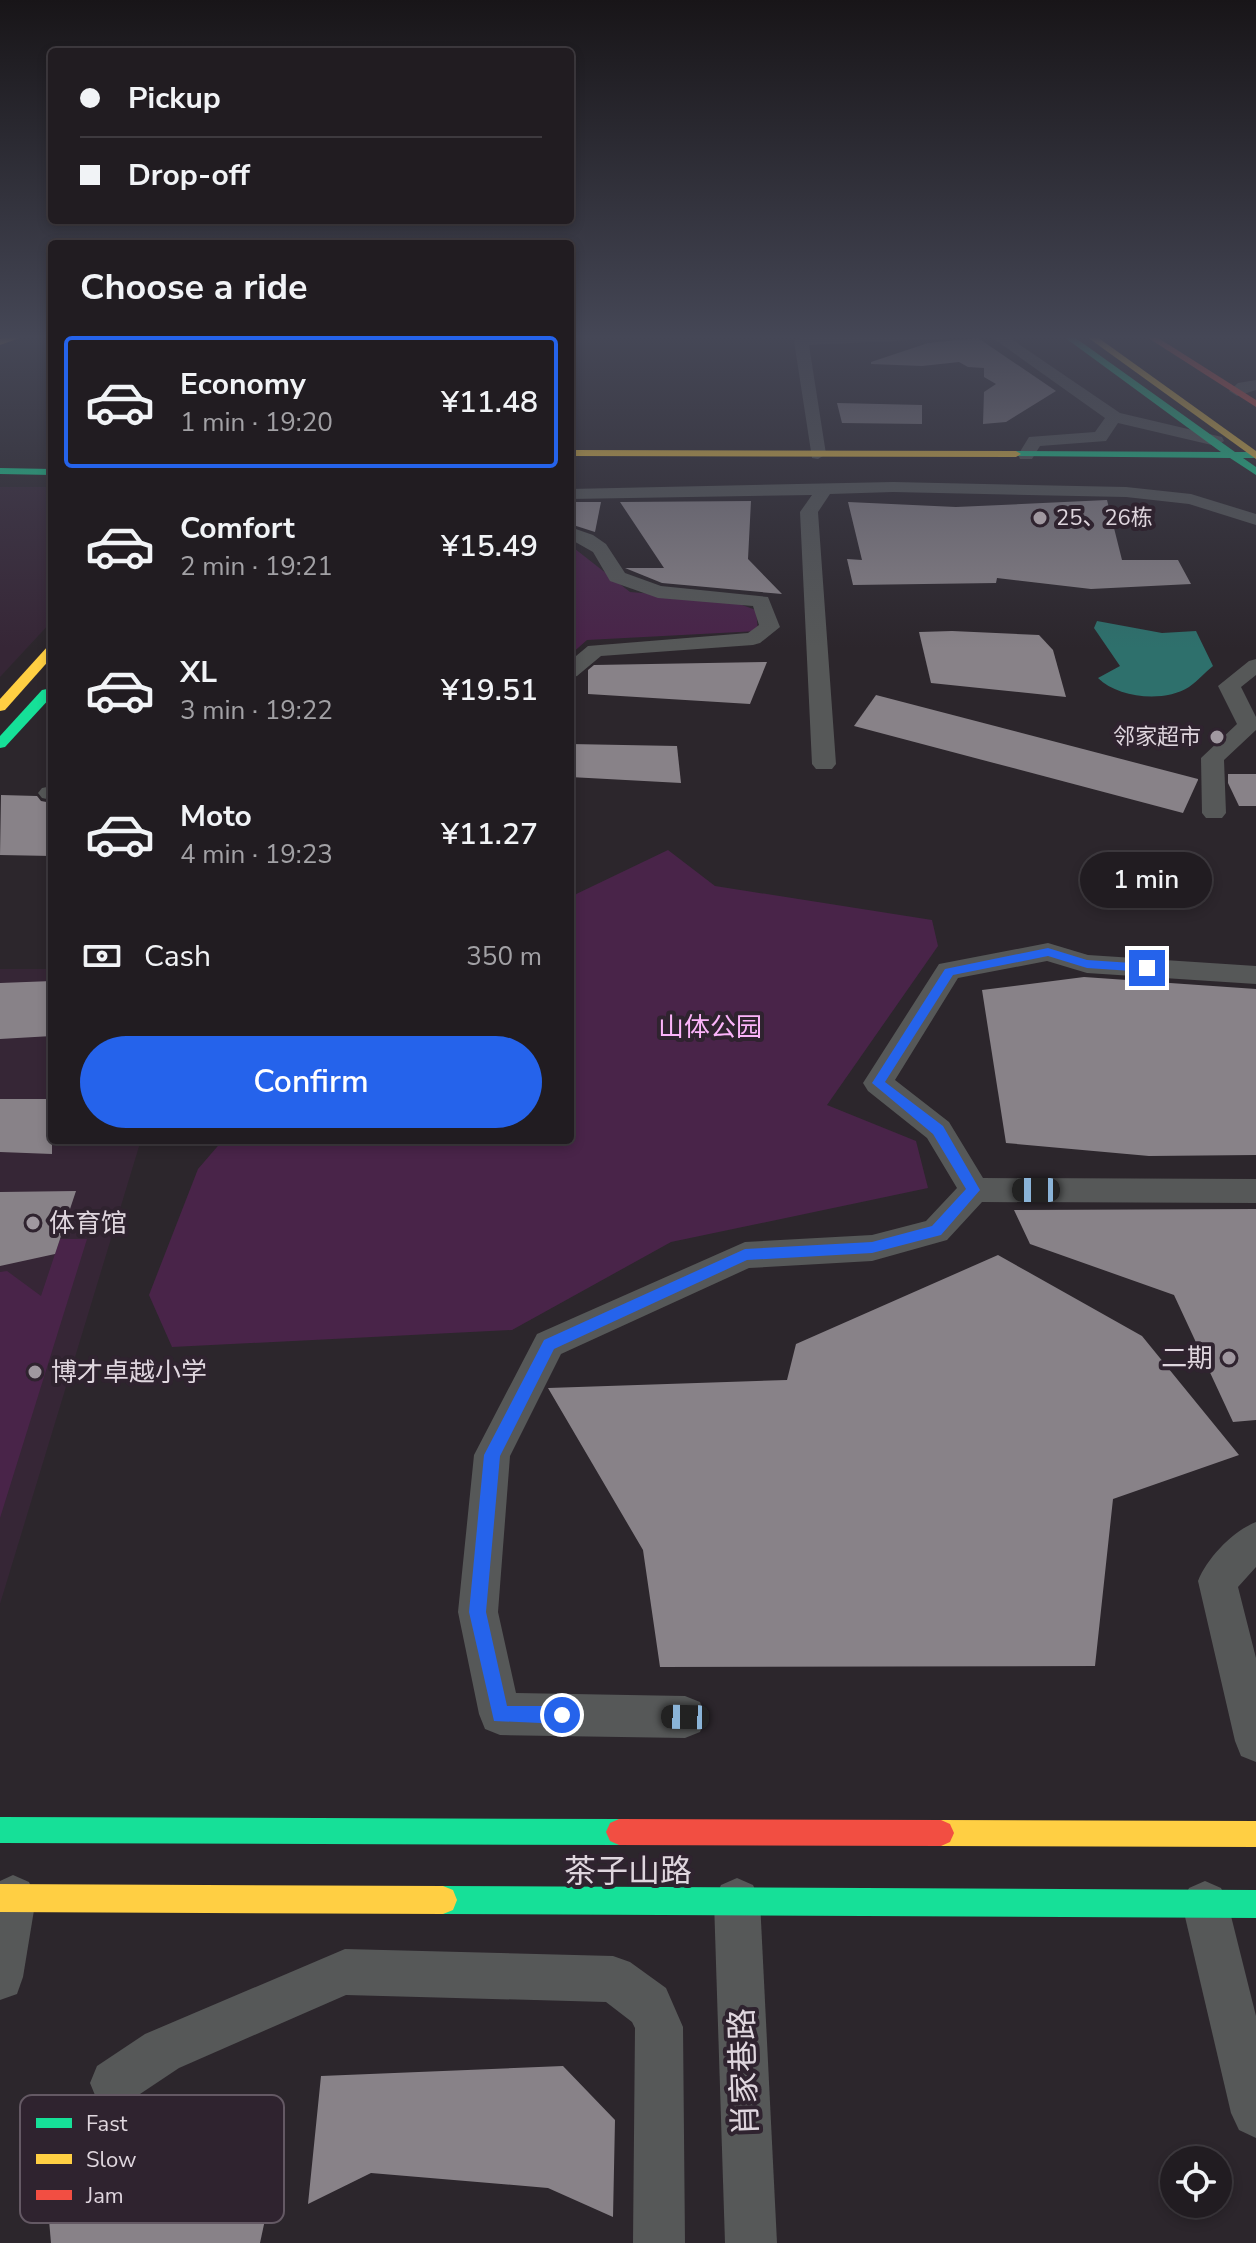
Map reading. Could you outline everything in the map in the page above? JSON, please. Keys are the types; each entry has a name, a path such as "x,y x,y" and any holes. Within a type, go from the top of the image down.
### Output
{"main road":[{"path":"1213,439 1256,474"},
{"path":"1233,439 1256,455"},
{"path":"574,453 1256,455"},
{"path":"0,471 48,472"},
{"path":"679,473 1139,475"},
{"path":"1232,475 1256,474"},
{"path":"0,707 48,653"},
{"path":"0,744 48,691"},
{"name":"茶子山路","path":"0,1830 1256,1834"},
{"name":"茶子山路","path":"6,1898 1256,1904"}],"street":[{"path":"816,439 818,454"},
{"path":"1026,455 1035,441 1073,439"},
{"path":"1206,439 1216,441"},
{"path":"803,473 824,489"},
{"path":"574,494 893,487 1126,492 1191,499 1256,520"},
{"path":"824,489 809,512 824,764"},
{"path":"574,534 588,537 609,557 617,577 658,592 761,601 770,627"},
{"path":"574,668 595,650 753,639 770,627 817,638"},
{"path":"1214,813 1212,758 1249,725 1229,686 1256,665"},
{"path":"974,1190 938,1130 878,1083 949,971 1048,952 1087,964 1256,975"},
{"path":"685,1717 500,1714 478,1612 492,1455 549,1344 745,1255 872,1248 936,1231 974,1190 1256,1191"},
{"path":"1256,1540 1217,1581 1256,1741"},
{"path":"0,1977 6,1898"},
{"name":"肖家巷路","path":"737,1901 751,2243"},
{"path":"1205,1904 1256,2113"},
{"path":"114,2083 162,2051 345,1972 613,1979 649,2005 659,2027 659,2243"}],"shaded area":[{"path":"0,487 48,487 48,625 0,677"},
{"path":"1097,621 1162,633 1196,631 1213,666 1189,687 1167,695 1142,696 1117,690 1098,678 1120,666 1094,628"},
{"name":"博才卓越小学","path":"0,969 48,969 48,1144 140,1144 0,1604"}],"green space":[{"path":"574,548 630,592 728,600 756,610 758,631 587,640 574,651"},
{"name":"山体公园","path":"668,850 715,886 932,920 938,946 827,1105 916,1141 928,1188 671,1242 512,1330 172,1347 149,1295 198,1169 220,1144 574,1144 574,895"},
{"path":"60,1239 87,1239 0,1518 0,1272 7,1271 41,1296"}],"building":[{"path":"1107,500 1122,560 1178,560 1191,584 1091,589 997,578 996,583 853,585 847,559 862,560 848,502 956,507"},
{"path":"751,501 748,559 782,594 662,583 625,568 664,568 620,502"},
{"path":"574,502 601,502 595,532 574,525"},
{"path":"919,632 1039,635 1053,650 1066,697 931,683"},
{"path":"767,662 750,704 588,694 588,670 594,665"},
{"path":"876,695 1198,780 1183,813 854,726"},
{"path":"574,744 677,746 681,783 574,777"},
{"path":"1228,774 1256,774 1256,806 1239,806 1228,783"},
{"path":"1,795 37,796 48,802 48,856 0,855"},
{"path":"1084,977 1256,989 1256,1155 1149,1156 1006,1143 982,990"},
{"path":"48,981 48,1036 0,1039 0,983"},
{"path":"0,1099 48,1099 48,1144 52,1144 52,1154 0,1152"},
{"name":"体育馆","path":"76,1191 55,1254 0,1266 0,1192"},
{"name":"二期","path":"1256,1209 1256,1420 1233,1422 1174,1295 1030,1244 1014,1210"},
{"path":"998,1255 1142,1336 1239,1455 1113,1499 1095,1666 660,1667 643,1550 548,1388 787,1380 796,1344"},
{"path":"563,2066 615,2120 613,2217 548,2188 371,2173 308,2204 321,2076"},
{"path":"49,2223 264,2223 260,2243 51,2243"}],"traffic: fast":[{"path":"1210,439 1256,472"},
{"path":"1016,454 1256,455"},
{"path":"0,471 48,472"},
{"path":"0,744 47,693"},
{"path":"0,1830 619,1832"},
{"path":"443,1900 1256,1904"}],"traffic: slow":[{"path":"1232,439 1256,456"},
{"path":"574,453 1016,454"},
{"path":"0,707 48,653"},
{"path":"941,1833 1256,1834"},
{"path":"0,1898 443,1900"}],"traffic: jam":[{"path":"619,1832 941,1833"}],"place":[{"name":"25、26栋","path":"1040,518"},
{"name":"邻家超市","path":"1217,737"},
{"name":"体育馆","path":"33,1223"},
{"name":"二期","path":"1229,1358"},
{"name":"博才卓越小学","path":"35,1372"}],"route":[{"path":"562,1715 500,1714 478,1612 492,1455 549,1344 745,1255 872,1248 936,1231 974,1190 938,1130 878,1083 949,971 1048,952 1087,964 1147,968"}]}
